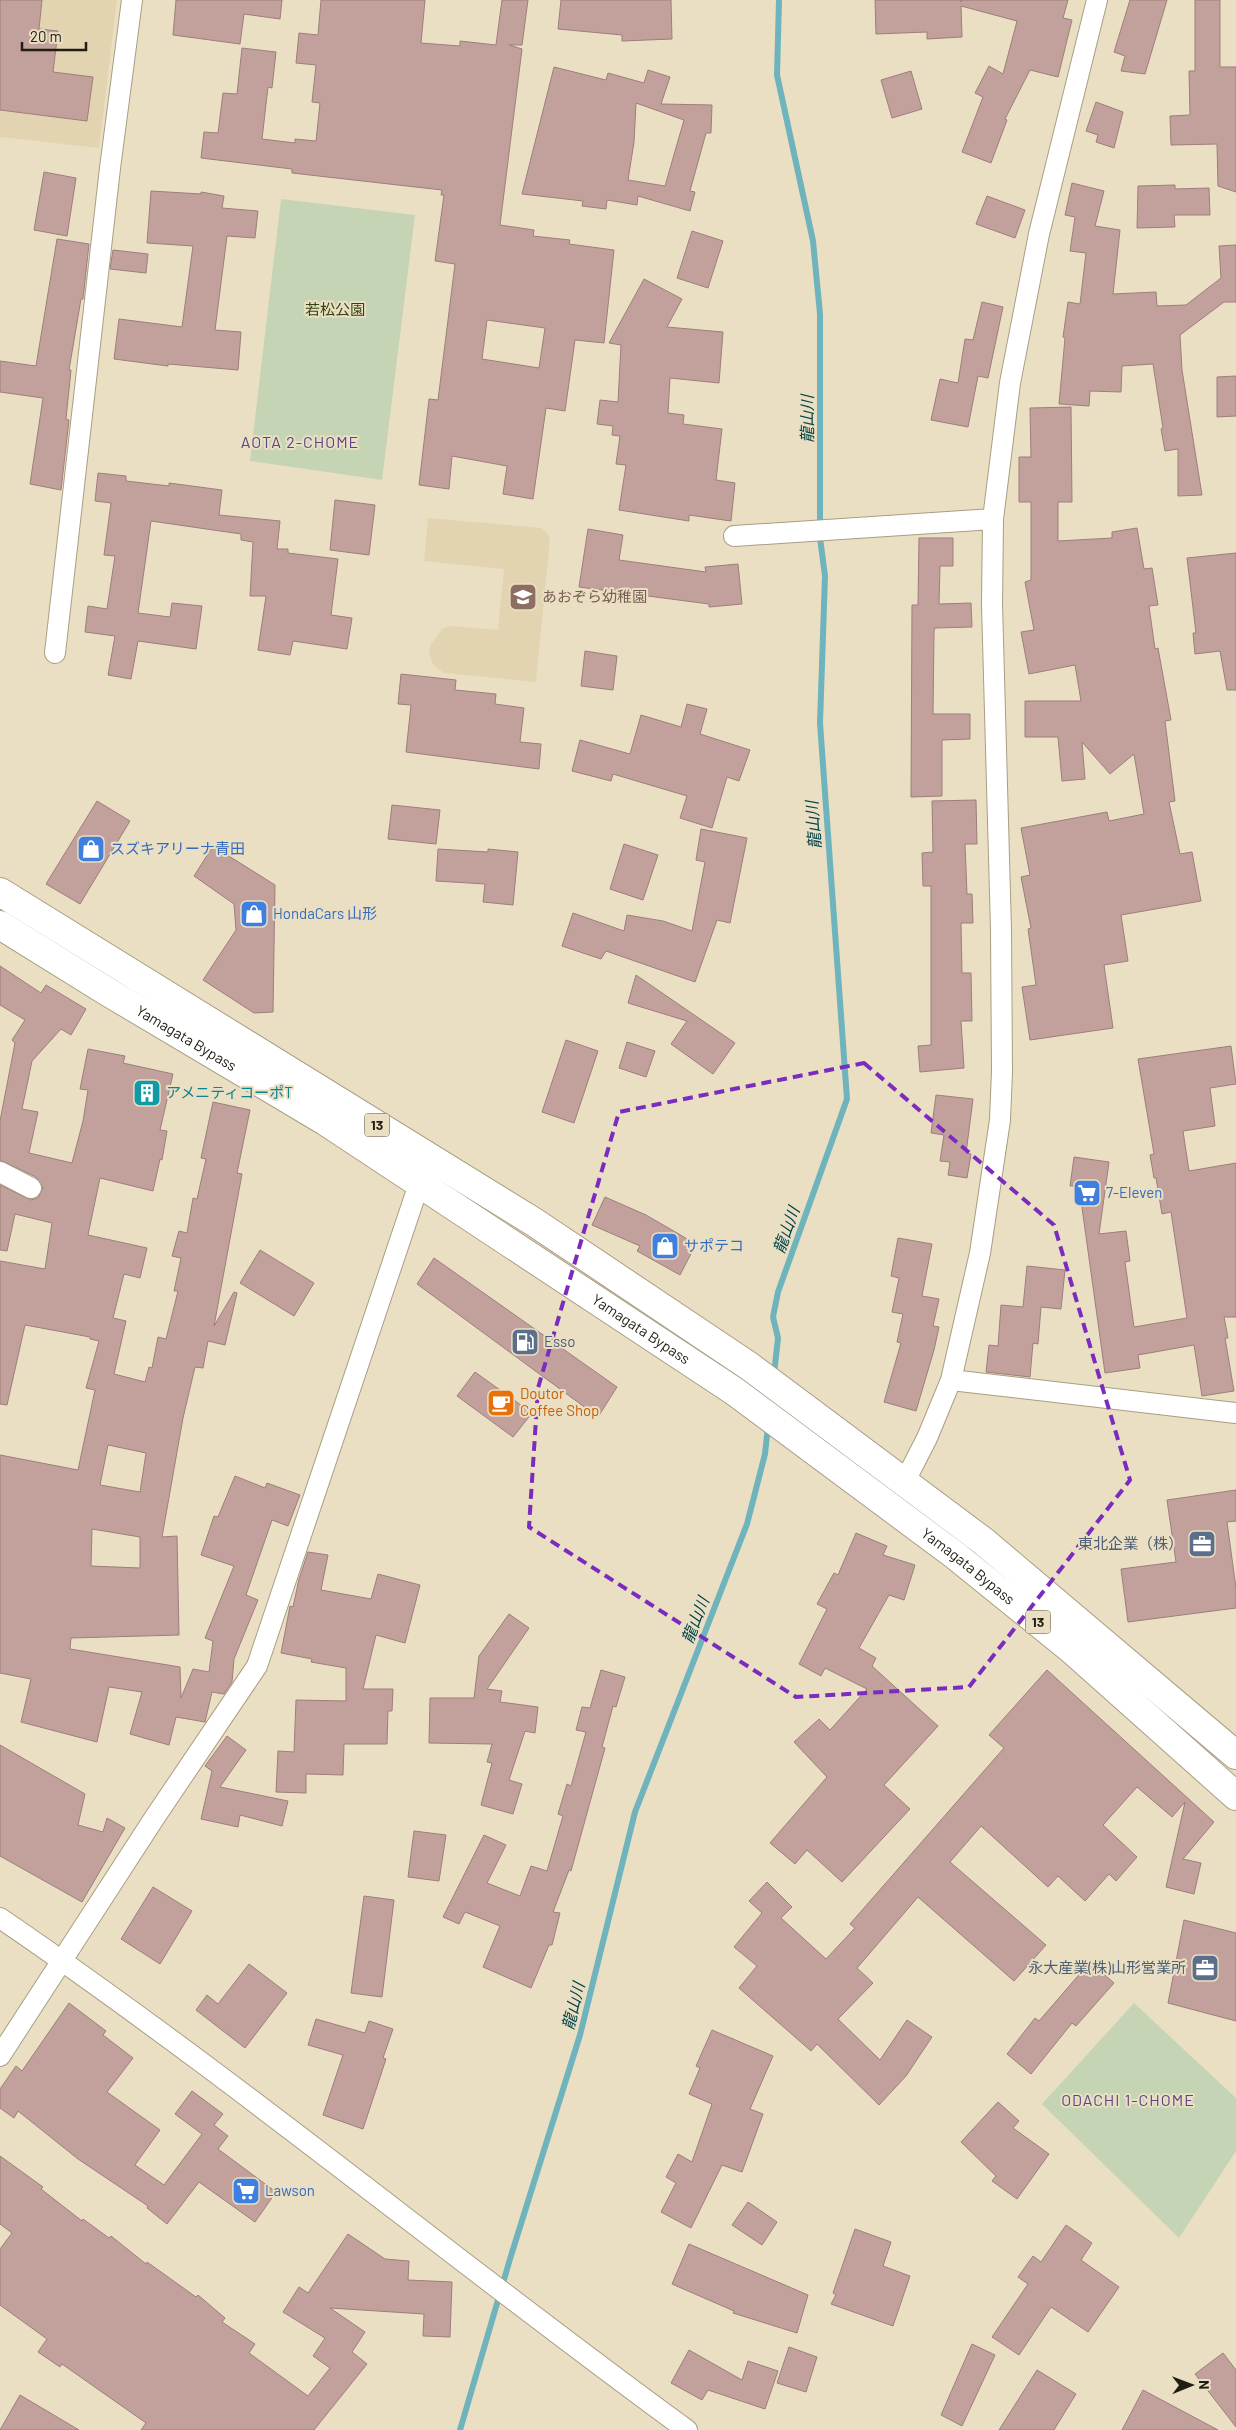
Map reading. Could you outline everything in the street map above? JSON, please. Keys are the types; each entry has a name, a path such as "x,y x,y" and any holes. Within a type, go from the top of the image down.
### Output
{"highway":[{"name":"Yamagata Bypass","path":"0,892 534,1222 749,1366 983,1541 1236,1755"},
{"name":"Yamagata Bypass","path":"0,925 108,992 325,1121 420,1181 734,1391 830,1460 956,1556 1072,1649 1236,1796"}],"street":[{"path":"56,653 110,168 132,0"},
{"path":"905,1481 927,1438 951,1380 980,1252 1000,1100 1001,940 992,604 993,519 1010,382 1038,243 1097,0"},
{"path":"734,536 993,519"},
{"path":"0,1172 31,1188"},
{"path":"0,2056 61,1960 257,1666 420,1181"},
{"path":"951,1380 1236,1413"},
{"path":"0,1918 61,1960 604,2370 687,2430"}],"highlighted area":[{"path":"864,1063 1054,1225 1130,1480 969,1687 796,1697 529,1527 538,1388 619,1112"}],"shaded area":[{"path":"0,0 117,0 99,148 0,137"},
{"name":"あおぞら幼稚園","path":"428,518 542,528 550,538 536,682 444,673 434,666 429,654 431,644 442,629 450,626 498,630 504,569 424,561"}],"green space":[{"name":"若松公園","path":"281,199 415,215 382,480 250,461"},
{"path":"1134,2003 1236,2098 1236,2151 1179,2238 1042,2104"}],"building":[{"path":"0,0 42,0 39,29 58,31 53,72 93,77 87,121 0,110"},
{"path":"176,0 282,0 280,19 244,14 240,44 173,35"},
{"path":"321,0 425,0 421,43 460,46 460,41 496,45 502,0 528,0 522,45 509,45 522,49 500,225 534,230 533,236 570,240 569,244 614,250 604,343 575,340 565,411 546,408 533,499 503,494 507,466 452,456 449,489 419,485 429,399 438,400 455,264 435,261 444,195 441,195 442,190 292,173 292,169 201,158 204,132 218,133 223,93 237,94 242,48 276,52 272,88 268,87 262,139 295,143 295,139 316,141 320,103 312,102 316,65 296,63 299,33 318,35","holes":["487,320 545,328 539,368 482,359"]},
{"path":"561,0 671,0 672,39 622,41 622,35 558,29"},
{"path":"875,0 1068,0 1063,18 1072,20 1058,77 1030,70 1005,119 1007,120 991,163 962,152 983,97 975,93 989,66 1003,74 1017,21 961,6 962,37 927,39 927,32 876,34"},
{"path":"1130,0 1167,0 1145,74 1121,71 1125,56 1114,52"},
{"path":"1195,0 1220,0 1220,67 1236,67 1236,192 1218,186 1217,144 1171,145 1170,116 1190,115 1189,71 1195,71"},
{"path":"554,67 606,80 608,73 644,83 648,70 670,77 661,104 712,105 711,133 706,133 690,191 695,192 690,211 638,196 637,205 607,200 606,209 582,206 583,201 522,194","holes":["636,103 684,120 665,186 628,180 634,142"]},
{"path":"911,71 922,109 892,118 881,80"},
{"path":"1096,102 1123,112 1114,148 1096,142 1098,135 1086,131"},
{"path":"44,172 76,178 67,236 34,230"},
{"path":"1072,183 1104,191 1095,226 1120,230 1113,294 1156,292 1157,306 1186,305 1221,278 1219,246 1236,245 1236,302 1224,302 1180,335 1182,370 1202,495 1178,496 1178,449 1165,451 1153,364 1122,366 1121,392 1090,391 1089,406 1059,404 1065,338 1063,337 1068,302 1080,304 1086,253 1070,251 1075,217 1065,215"},
{"path":"1175,185 1175,189 1209,188 1210,215 1174,215 1175,227 1137,228 1138,186"},
{"path":"151,191 201,194 201,192 224,196 222,208 258,211 255,238 227,236 215,330 241,332 238,370 168,364 168,366 114,359 119,319 182,327 193,246 147,243"},
{"path":"987,196 1025,210 1015,238 976,224"},
{"path":"692,231 723,241 708,288 677,278"},
{"path":"57,239 89,244 83,299 81,299 69,370 71,370 66,419 69,420 61,490 30,484 43,398 0,392 0,361 36,366"},
{"path":"113,250 148,254 146,273 110,269"},
{"path":"644,279 682,299 667,327 723,332 719,383 670,378 668,413 684,415 683,424 722,429 716,480 735,483 731,521 689,515 689,521 619,510 626,465 616,464 620,436 612,435 613,426 597,424 600,400 618,402 621,345 609,343"},
{"path":"982,302 1003,307 988,378 978,376 968,427 931,420 940,379 958,383 965,339 973,340"},
{"path":"1236,376 1236,416 1217,417 1217,377"},
{"path":"1071,407 1072,502 1058,502 1058,541 1112,538 1112,532 1137,528 1144,569 1152,568 1158,605 1149,606 1155,649 1158,648 1171,720 1165,721 1175,801 1169,802 1180,854 1192,852 1201,901 1121,915 1128,961 1104,965 1113,1028 1030,1040 1022,987 1036,985 1028,929 1031,928 1021,877 1030,875 1021,828 1107,812 1109,821 1144,814 1134,754 1110,774 1082,742 1085,779 1062,781 1058,737 1025,737 1025,701 1081,701 1075,665 1029,674 1021,632 1034,630 1025,582 1031,580 1031,502 1019,502 1019,457 1031,457 1030,408"},
{"path":"98,473 126,476 126,481 169,486 169,483 222,490 219,515 280,521 277,549 288,549 288,553 338,559 331,615 352,618 347,649 293,641 290,655 258,650 266,596 250,596 253,542 241,540 241,534 151,521 138,613 170,617 172,603 202,606 196,649 138,641 131,679 108,675 115,636 85,632 88,606 107,609 115,556 104,555 111,503 95,501"},
{"path":"335,500 375,505 369,555 330,550"},
{"path":"588,529 623,535 619,560 706,572 705,567 738,564 742,604 709,607 709,604 579,587"},
{"path":"919,538 953,538 953,566 940,566 939,604 971,603 972,627 935,628 933,714 970,714 970,739 942,740 942,796 911,797 912,605 918,605"},
{"path":"1236,553 1236,690 1227,690 1220,651 1195,654 1193,633 1196,633 1187,558"},
{"path":"585,651 617,656 613,690 581,686"},
{"path":"401,674 456,680 455,690 496,694 495,704 524,708 520,742 541,744 539,769 406,752 411,705 398,704"},
{"path":"687,704 707,709 700,734 750,750 739,781 727,777 712,828 680,818 687,796 613,774 611,781 572,771 580,740 630,754 641,715 681,727"},
{"path":"976,800 977,844 965,844 967,894 972,894 973,923 961,923 962,973 971,973 972,1021 961,1021 964,1068 920,1072 918,1046 931,1045 931,886 923,886 922,853 933,852 932,801"},
{"path":"97,801 130,821 80,904 46,884"},
{"path":"392,805 440,810 436,844 388,839"},
{"path":"701,829 747,838 730,923 717,920 695,982 606,951 601,959 562,946 573,913 624,931 627,915 663,921 692,931 705,862 696,860"},
{"path":"624,844 658,855 643,900 610,889"},
{"path":"213,846 275,885 273,1012 254,1013 203,980 236,930 234,904 194,876"},
{"path":"438,849 488,852 488,849 518,852 513,905 483,902 485,884 436,881"},
{"path":"0,966 41,993 46,985 86,1009 71,1035 61,1029 32,1061 22,1109 38,1112 29,1153 72,1163 83,1121 88,1090 80,1089 88,1049 125,1056 123,1063 173,1074 160,1130 167,1131 162,1160 160,1159 153,1191 100,1178 88,1235 147,1248 140,1278 124,1274 113,1318 126,1321 114,1374 145,1382 149,1367 152,1368 158,1337 166,1339 178,1291 174,1291 181,1258 172,1256 179,1231 187,1233 193,1198 197,1199 206,1159 201,1158 213,1102 250,1110 237,1173 242,1174 214,1326 234,1292 237,1293 225,1345 208,1341 203,1368 195,1367 183,1418 162,1537 177,1536 179,1635 71,1638 70,1649 180,1667 181,1698 193,1669 209,1672 213,1641 205,1638 234,1566 201,1555 214,1516 218,1517 235,1476 265,1488 267,1483 300,1495 288,1526 272,1520 246,1595 258,1600 234,1659 232,1682 224,1694 212,1692 205,1722 176,1717 169,1745 130,1734 142,1692 109,1687 97,1742 21,1722 31,1679 0,1673 0,1455 78,1470 95,1390 86,1388 99,1341 90,1339 90,1337 25,1325 7,1405 0,1404 0,1261 45,1269 52,1223 15,1214 7,1251 0,1250 0,1185 31,1200 38,1198 43,1188 36,1177 0,1160 0,1121 15,1043 12,1040 25,1020 0,1005","holes":["108,1445 146,1453 140,1492 100,1485","92,1529 140,1537 140,1568 91,1566"]},
{"path":"636,975 735,1043 713,1074 671,1044 687,1021 628,1003"},
{"path":"566,1040 598,1051 574,1123 542,1112"},
{"path":"627,1042 655,1051 646,1077 619,1068"},
{"path":"1231,1046 1236,1084 1210,1088 1215,1126 1183,1131 1189,1171 1236,1163 1236,1317 1224,1317 1228,1338 1225,1338 1234,1391 1202,1396 1194,1345 1138,1355 1140,1368 1105,1373 1079,1186 1070,1186 1074,1157 1109,1162 1099,1234 1126,1231 1130,1261 1125,1262 1134,1327 1187,1318 1171,1212 1162,1214 1156,1178 1154,1178 1150,1155 1154,1154 1138,1059"},
{"path":"936,1095 973,1099 966,1153 971,1154 967,1178 948,1175 950,1162 940,1161 944,1135 931,1133"},
{"path":"605,1197 646,1215 696,1244 680,1275 637,1251 640,1246 592,1225"},
{"path":"898,1238 932,1244 922,1296 939,1299 933,1326 939,1327 916,1411 884,1402 901,1343 897,1342 903,1314 892,1312 899,1278 891,1276"},
{"path":"260,1250 314,1283 294,1316 240,1283"},
{"path":"434,1258 617,1387 598,1417 417,1284"},
{"path":"1027,1266 1065,1270 1061,1309 1041,1307 1038,1344 1033,1343 1030,1377 986,1372 989,1345 998,1346 1001,1305 1023,1307"},
{"path":"475,1372 532,1413 513,1437 457,1396"},
{"name":"東北企業（株）","path":"1236,1490 1236,1521 1227,1522 1236,1588 1236,1608 1128,1622 1121,1569 1176,1562 1167,1500"},
{"path":"856,1533 887,1546 883,1555 915,1565 904,1600 889,1595 859,1648 876,1658 872,1666 938,1726 884,1785 910,1809 842,1882 807,1850 795,1864 770,1843 827,1777 794,1742 819,1719 830,1730 867,1689 825,1668 821,1676 799,1664 827,1609 817,1604 834,1573 838,1575"},
{"path":"308,1552 328,1555 321,1590 371,1599 378,1574 420,1585 405,1643 376,1635 363,1689 393,1689 392,1711 388,1711 387,1744 344,1744 343,1775 306,1774 306,1793 276,1792 278,1751 294,1752 296,1700 346,1701 346,1668 311,1662 312,1659 281,1653 290,1606 293,1607 299,1579"},
{"path":"509,1614 529,1628 487,1689 502,1691 500,1702 538,1707 535,1733 525,1731 509,1780 522,1784 513,1814 481,1805 492,1763 487,1762 492,1744 429,1743 430,1698 474,1698 479,1656"},
{"path":"601,1670 625,1677 616,1707 613,1706 602,1747 605,1748 571,1871 569,1870 553,1912 560,1913 552,1945 549,1945 531,1988 483,1967 500,1926 465,1912 459,1924 443,1917 484,1835 506,1845 487,1883 520,1896 531,1866 547,1871 563,1816 558,1814 567,1784 571,1786 586,1732 576,1730 582,1707 590,1708"},
{"path":"1047,1670 1214,1822 1183,1859 1201,1863 1194,1894 1166,1887 1185,1802 1172,1817 1137,1787 1103,1825 1137,1857 1116,1881 1109,1874 1085,1901 1058,1876 1048,1887 981,1826 950,1862 1046,1945 1014,1981 918,1897 857,1968 873,1983 838,2019 880,2060 907,2020 932,2037 906,2076 879,2105 817,2044 811,2051 739,1988 757,1966 734,1947 762,1913 749,1901 767,1882 792,1907 781,1918 826,1959 855,1928 850,1924 1004,1748 989,1735"},
{"path":"227,1736 246,1750 220,1787 288,1801 282,1826 240,1815 238,1827 201,1819 212,1771 205,1766"},
{"path":"0,1745 85,1794 78,1825 103,1832 107,1818 125,1828 82,1902 0,1856"},
{"path":"414,1831 446,1835 439,1881 408,1877"},
{"path":"153,1887 192,1911 160,1964 121,1939"},
{"path":"364,1896 394,1900 382,1997 351,1993"},
{"name":"永大産業(株)山形営業所","path":"1184,1920 1236,1933 1236,2021 1168,2003"},
{"path":"1090,1962 1114,1983 1076,2026 1072,2023 1031,2074 1007,2054 1035,2018 1039,2021"},
{"path":"249,1964 287,1993 245,2048 196,2010 207,1995 218,2004"},
{"path":"69,2003 106,2031 103,2035 133,2058 107,2092 160,2130 135,2165 164,2185 202,2134 175,2114 192,2091 223,2114 214,2125 228,2136 218,2149 276,2192 255,2222 199,2182 167,2224 147,2208 148,2206 78,2159 18,2111 14,2118 0,2108 0,2089 16,2066 22,2071"},
{"path":"316,2019 365,2033 369,2021 393,2029 383,2058 386,2059 363,2129 323,2115 343,2055 308,2045"},
{"path":"712,2030 773,2056 750,2109 763,2114 742,2172 722,2165 691,2228 661,2212 676,2183 666,2177 678,2154 692,2162 712,2104 689,2094 700,2068 696,2066"},
{"path":"998,2102 1019,2121 1013,2128 1049,2154 1017,2199 992,2181 996,2176 961,2142"},
{"path":"0,2156 43,2187 41,2189 82,2221 83,2219 109,2238 111,2236 146,2264 147,2262 196,2297 198,2295 225,2318 222,2322 255,2344 249,2353 308,2396 330,2368 313,2356 325,2338 283,2312 299,2287 308,2293 348,2234 385,2259 409,2261 408,2280 452,2282 450,2337 423,2336 424,2314 330,2308 365,2332 352,2352 367,2364 314,2430 141,2430 146,2423 62,2364 60,2367 38,2352 47,2339 0,2305 0,2249 12,2233 0,2224"},
{"path":"748,2202 777,2222 762,2245 732,2225"},
{"path":"1066,2225 1092,2243 1081,2260 1119,2287 1088,2332 1051,2307 1019,2355 992,2337 1028,2284 1018,2277 1033,2256 1041,2262"},
{"path":"855,2229 891,2242 883,2266 910,2276 893,2326 831,2304 836,2295 833,2293"},
{"path":"689,2244 808,2295 797,2333 733,2313 734,2311 672,2284"},
{"path":"972,2344 995,2355 962,2426 941,2415"},
{"path":"789,2347 817,2357 806,2392 777,2383"},
{"path":"689,2350 742,2380 748,2361 778,2371 765,2409 708,2390 702,2400 671,2383"},
{"path":"1223,2353 1236,2370 1236,2427 1195,2374"},
{"path":"1037,2370 1076,2394 1054,2430 999,2430"},
{"path":"1143,2390 1218,2430 1122,2430"},
{"path":"20,2395 79,2430 0,2430"}],"waterway":[{"name":"龍山川","path":"774,1374 778,1338 773,1317 778,1292 847,1099 820,723 825,576 820,538 820,314 813,241 777,75 779,0"},
{"name":"龍山川","path":"460,2430 510,2259 580,2035 635,1812 747,1524 765,1454 768,1426"}],"place":[{"name":"あおぞら幼稚園","path":"523,597"},
{"name":"スズキアリーナ青田","path":"91,849"},
{"name":"HondaCars 山形","path":"254,914"},
{"name":"アメニティコーポT","path":"147,1093"},
{"name":"7-Eleven","path":"1087,1193"},
{"name":"サポテコ","path":"665,1246"},
{"name":"Esso","path":"525,1342"},
{"name":"Doutor Coffee Shop","path":"501,1403"},
{"name":"東北企業（株）","path":"1202,1544"},
{"name":"永大産業(株)山形営業所","path":"1205,1968"},
{"name":"Lawson","path":"246,2191"}],"district":[{"name":"AOTA 2-CHOME","path":"300,442"},
{"name":"ODACHI 1-CHOME","path":"1128,2100"}]}
